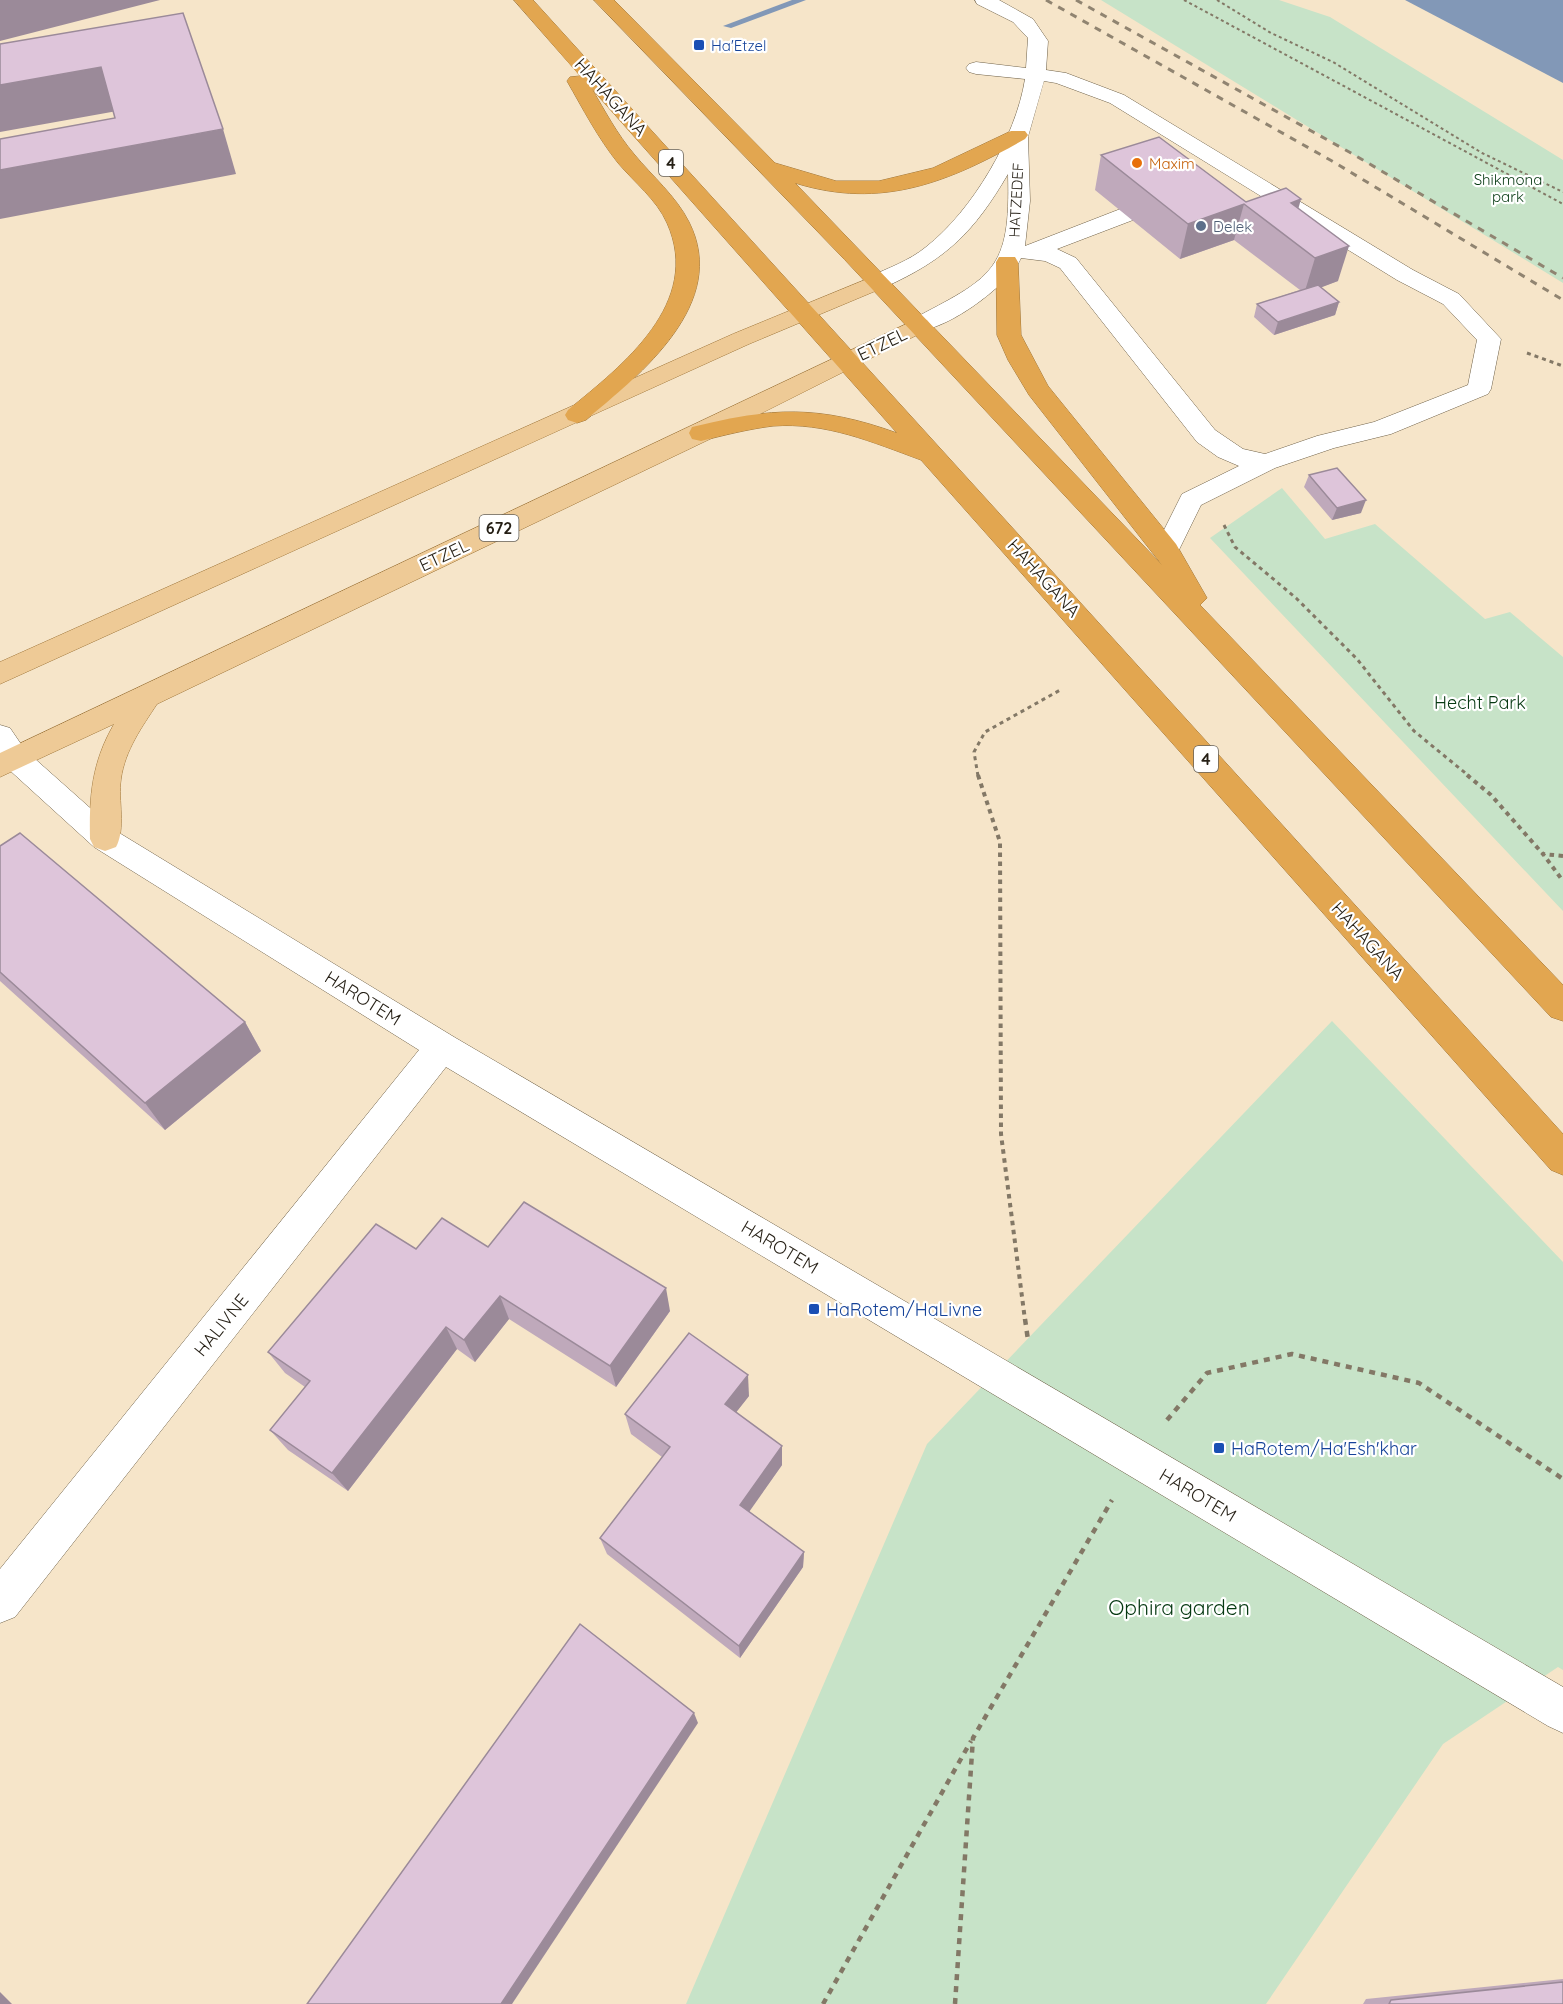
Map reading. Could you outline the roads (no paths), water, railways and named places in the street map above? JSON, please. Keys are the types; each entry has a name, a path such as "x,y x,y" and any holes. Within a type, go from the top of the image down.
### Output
{"highway":[{"path":"603,0 768,167 919,325 1563,1007"},
{"path":"530,8 618,147 679,224 688,248 688,283 667,327 615,384 577,415"},
{"name":"HAHAGANA","path":"530,8 849,360 1563,1159"},
{"path":"768,167 835,187 856,190 890,186 958,166 1018,135"},
{"path":"1018,258 1009,335 1020,360 1038,390 1167,550 1216,639"},
{"path":"701,433 760,420 812,418 864,430 936,457"}],"main road":[{"path":"0,674 805,311 877,282"},
{"name":"ETZEL","path":"5,753 148,695 701,433 919,325"},
{"path":"105,839 103,786 108,761 118,739 148,695"}],"street":[{"name":"HATZEDEF","path":"877,282 922,261 940,248 983,196 1018,135 1037,73 1039,42 1024,20 984,0"},
{"path":"976,68 1059,76 1117,99 1405,275 1451,299 1489,339 1479,389 1382,428 1326,442 1266,462 1191,500 1167,550"},
{"name":"HATZEDEF","path":"919,325 974,295 1018,258 1015,242 1018,135"},
{"path":"1018,258 1238,171"},
{"path":"1018,258 1050,254 1068,264 1206,436 1222,451 1256,462 1266,462"},
{"name":"HAROTEM","path":"5,753 105,839 442,1047 1563,1711"},
{"name":"HALIVNE","path":"0,1602 442,1047"}],"water":[{"path":"1405,0 1563,0 1563,83"}],"waterway":[{"path":"728,26 801,0"}],"railway":[{"path":"1046,0 1332,161 1563,300"},
{"path":"1076,0 1351,153 1563,278"}],"place":[{"name":"Ha'Etzel","path":"699,45"},
{"name":"Maxim","path":"1137,163"},
{"name":"Delek","path":"1201,226"},
{"name":"HaRotem/HaLivne","path":"814,1309"},
{"name":"HaRotem/Ha'Esh'khar","path":"1219,1448"}],"park label":[{"name":"Shikmona park","path":"1508,188"},
{"name":"Hecht Park","path":"1480,702"},
{"name":"Ophira garden","path":"1179,1607"}]}
